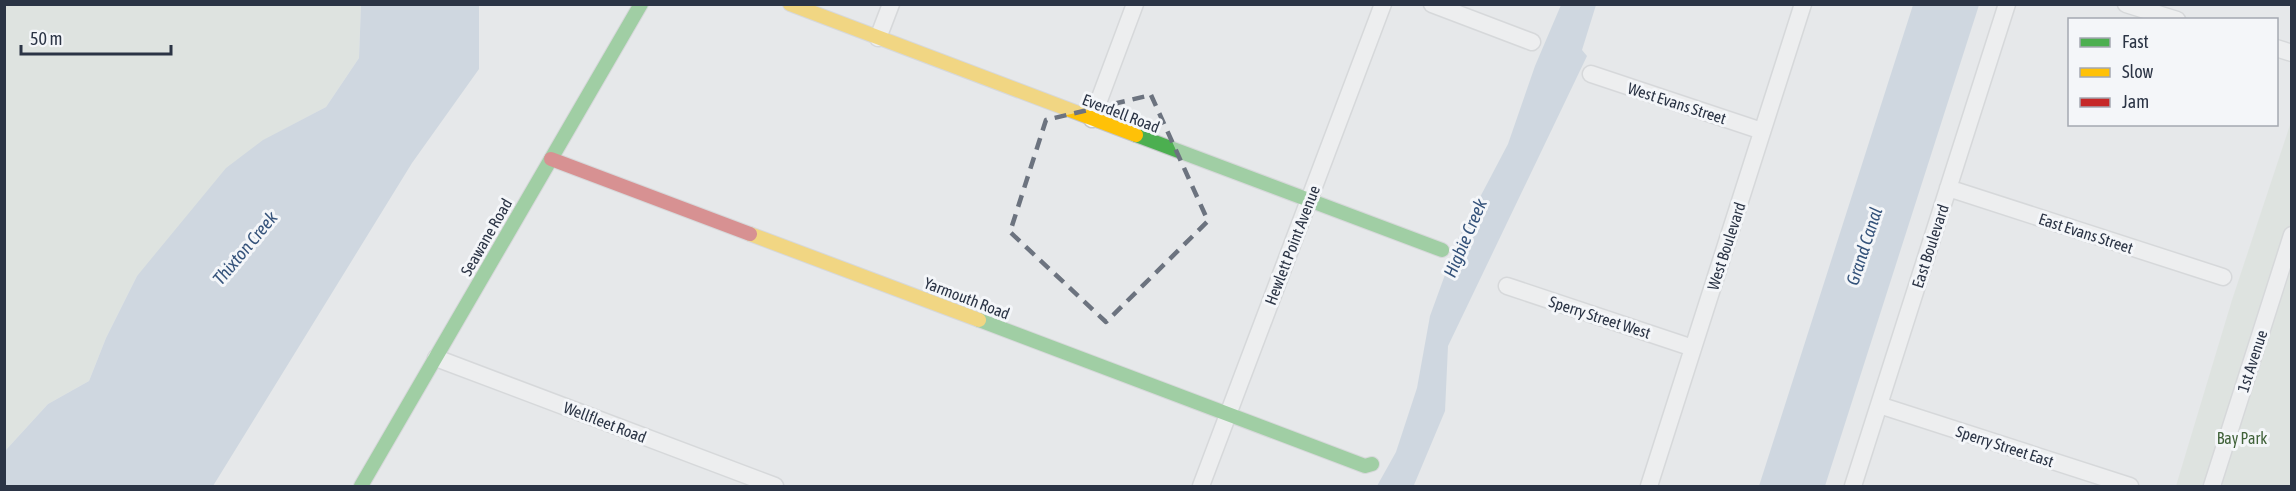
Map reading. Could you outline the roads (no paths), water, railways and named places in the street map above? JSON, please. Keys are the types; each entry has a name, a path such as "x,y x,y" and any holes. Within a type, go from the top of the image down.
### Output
{"street":[{"name":"Seawane Road","path":"361,486 641,4"},
{"name":"Everdell Road","path":"790,4 1442,250"},
{"path":"878,38 891,4"},
{"path":"1092,119 1135,4"},
{"name":"Hewlett Point Avenue","path":"1201,486 1383,4"},
{"path":"1432,4 1532,42"},
{"name":"West Boulevard","path":"1649,486 1803,4"},
{"name":"East Boulevard","path":"1853,486 2007,4"},
{"path":"2126,4 2171,18"},
{"name":"West Evans Street","path":"1591,74 1762,131"},
{"name":"Yarmouth Road","path":"551,159 1365,466 1372,464"},
{"name":"East Evans Street","path":"1948,188 2223,278"},
{"name":"1st Avenue","path":"2212,486 2292,235"},
{"name":"Sperry Street West","path":"1506,286 1693,348"},
{"name":"Wellfleet Road","path":"436,358 775,486"},
{"name":"Sperry Street East","path":"1879,405 2130,486"}],"water":[{"name":"Thixton Creek","path":"361,5 479,5 479,69 412,163 213,486 5,486 5,451 48,404 89,381 106,338 137,276 226,168 263,140 326,107 359,58"},
{"name":"Higbie Creek","path":"1561,5 1596,5 1582,50 1587,56 1448,346 1445,411 1414,485 1377,486 1396,452 1417,388 1430,316 1458,239 1508,144 1535,66"},
{"name":"Grand Canal","path":"1913,5 1979,5 1825,486 1759,486"}],"park label":[{"name":"Bay Park","path":"2242,438"}]}
